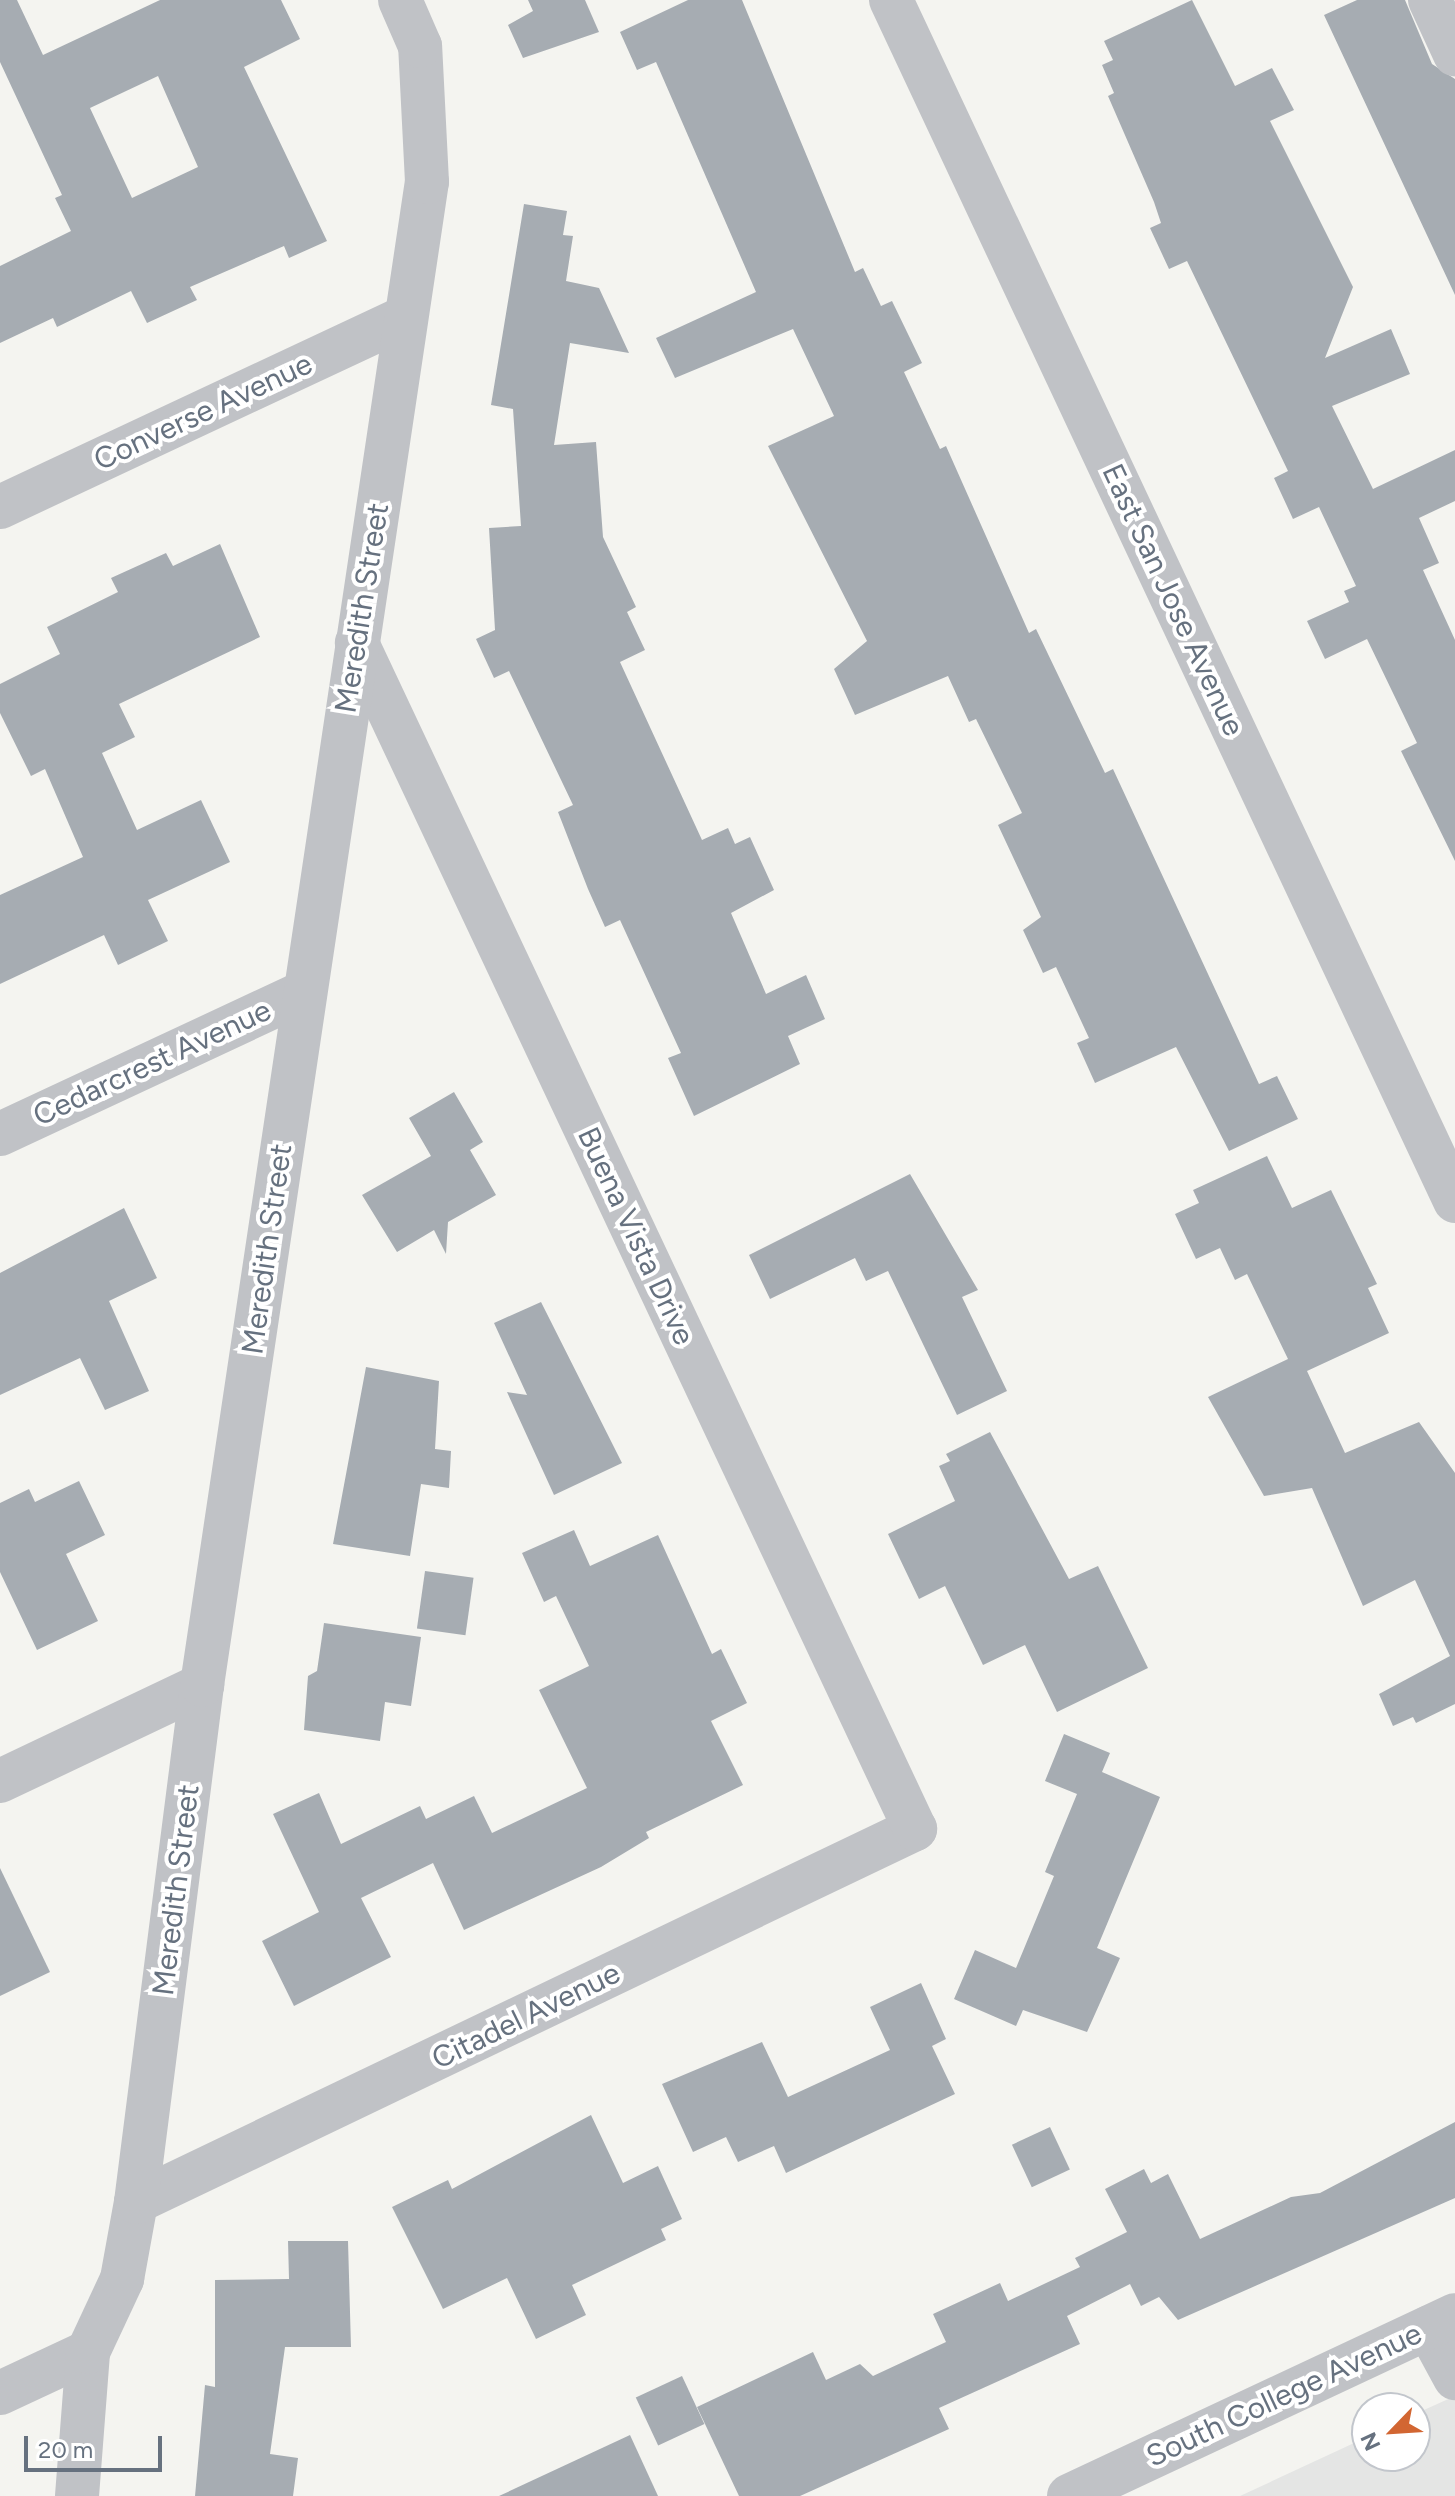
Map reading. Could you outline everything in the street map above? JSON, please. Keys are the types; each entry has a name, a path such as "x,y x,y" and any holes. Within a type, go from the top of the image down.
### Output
{"street":[{"name":"Meredith Street","path":"77,2496 88,2352 122,2279 136,2202 202,1685 427,182 420,46 400,0"},
{"name":"East San Jose Avenue","path":"891,0 1455,1201"},
{"path":"1430,0 1455,54"},
{"name":"Converse Avenue","path":"0,507 406,317"},
{"name":"Buena Vista Drive","path":"357,643 915,1829"},
{"name":"Cedarcrest Avenue","path":"0,1134 305,992"},
{"path":"0,1781 202,1685"},
{"name":"Citadel Avenue","path":"136,2202 915,1829"},
{"path":"1442,2321 1455,2378"},
{"name":"South College Avenue","path":"1069,2496 1442,2321"},
{"path":"0,2393 88,2352"}],"shaded area":[{"path":"1455,2396 1455,2496 1240,2496 1351,2444 1351,2472 1431,2472 1431,2407"}],"building":[{"path":"0,0 17,0 43,55 160,0 281,0 300,39 244,67 327,241 289,258 284,246 190,287 197,300 147,323 131,291 57,327 53,318 0,343 0,266 71,231 55,198 62,195 0,62","holes":["158,76 198,167 132,198 90,108"]},
{"path":"528,0 585,0 599,32 523,58 508,25 533,11"},
{"path":"688,0 742,0 855,272 863,268 881,306 892,301 922,363 904,372 940,449 946,446 1029,633 1036,629 1105,773 1113,769 1259,1084 1277,1076 1298,1119 1229,1151 1176,1047 1095,1083 1077,1043 1089,1038 1056,967 1043,973 1023,930 1041,917 998,825 1022,813 976,719 969,722 948,676 855,715 834,669 867,641 768,446 834,416 793,329 675,378 656,338 756,292 656,62 637,70 620,32"},
{"path":"1192,0 1235,86 1272,68 1294,110 1270,121 1353,287 1325,358 1391,329 1410,374 1332,406 1373,489 1455,450 1455,501 1419,518 1439,563 1423,570 1455,640 1455,861 1401,751 1417,743 1367,639 1325,659 1307,621 1349,602 1344,591 1356,586 1319,507 1293,519 1274,478 1288,471 1187,261 1169,269 1150,228 1161,223 1154,202 1108,96 1114,93 1102,65 1113,60 1104,41"},
{"path":"1357,0 1405,0 1432,64 1455,79 1455,295 1324,15"},
{"path":"524,204 567,211 563,235 573,236 566,281 599,288 629,353 570,343 554,445 596,442 603,537 636,607 627,612 645,650 620,662 702,840 728,828 735,844 750,837 774,890 731,913 766,994 806,975 825,1019 788,1036 800,1064 694,1116 668,1058 681,1053 620,920 605,927 558,812 573,805 509,671 494,678 476,639 495,630 489,528 521,526 513,409 491,405"},
{"path":"220,544 260,637 119,704 135,737 102,753 137,830 201,800 230,862 148,900 168,941 118,965 104,935 0,984 0,895 83,857 45,769 31,776 0,713 0,684 60,654 47,627 118,592 111,578 166,553 173,566"},
{"path":"454,1092 483,1142 470,1150 496,1195 448,1222 446,1254 434,1230 397,1252 362,1195 431,1156 409,1118"},
{"path":"1267,1156 1292,1208 1331,1190 1377,1284 1368,1288 1389,1333 1307,1371 1345,1453 1419,1422 1455,1473 1455,1704 1416,1723 1413,1717 1393,1726 1379,1694 1450,1656 1415,1580 1363,1606 1312,1488 1264,1496 1208,1397 1288,1359 1247,1274 1235,1280 1220,1248 1196,1259 1175,1214 1199,1203 1193,1190"},
{"path":"910,1174 978,1290 962,1297 1007,1391 957,1415 888,1271 866,1281 855,1258 770,1299 749,1255"},
{"path":"124,1208 157,1278 109,1301 149,1391 105,1410 80,1358 0,1395 0,1273"},
{"path":"541,1302 622,1463 554,1495 507,1392 527,1395 494,1323"},
{"path":"366,1367 439,1381 435,1449 451,1451 449,1488 421,1484 410,1556 333,1544"},
{"path":"990,1432 1069,1579 1098,1566 1148,1668 1057,1712 1025,1645 983,1665 945,1586 919,1599 888,1534 955,1501 939,1466 950,1461 946,1454"},
{"path":"79,1481 105,1535 66,1554 98,1621 37,1650 0,1572 0,1503 29,1489 35,1502"},
{"path":"574,1530 590,1566 658,1535 712,1654 721,1649 747,1703 711,1721 743,1785 646,1832 649,1838 601,1867 464,1930 433,1863 361,1898 391,1957 294,2006 262,1941 319,1912 273,1814 319,1793 341,1844 420,1806 426,1819 474,1796 492,1833 587,1788 539,1690 589,1666 556,1596 544,1602 522,1553"},
{"path":"425,1571 474,1578 465,1635 417,1628"},
{"path":"324,1623 421,1637 411,1706 385,1702 380,1741 304,1730 308,1676 317,1671"},
{"path":"1064,1734 1110,1753 1102,1772 1160,1797 1097,1948 1120,1958 1087,2032 1023,2010 1016,2026 954,1999 975,1950 1016,1968 1054,1876 1045,1872 1077,1794 1045,1781"},
{"path":"0,1868 50,1972 0,1996"},
{"path":"921,1983 946,2039 932,2046 955,2094 786,2173 774,2146 738,2162 726,2137 693,2152 662,2084 762,2042 788,2097 890,2050 870,2007"},
{"path":"591,2115 623,2183 658,2166 682,2219 661,2229 666,2240 572,2285 586,2315 536,2339 507,2278 443,2309 392,2207 448,2180 452,2189"},
{"path":"1455,2122 1455,2198 1178,2320 1159,2297 1141,2306 1130,2284 1067,2316 1080,2344 939,2408 949,2429 800,2496 739,2496 697,2407 813,2352 826,2380 860,2364 873,2376 946,2342 933,2314 1000,2283 1008,2301 1080,2267 1075,2258 1127,2232 1105,2189 1144,2169 1151,2183 1168,2174 1200,2239 1291,2197 1320,2193"},
{"path":"1050,2127 1070,2170 1032,2187 1012,2145"},
{"path":"288,2241 348,2241 351,2347 285,2347 270,2454 298,2458 293,2496 195,2496 205,2385 215,2387 215,2280 289,2279"},
{"path":"682,2376 704,2424 658,2446 636,2398"},
{"path":"630,2435 658,2496 499,2496"}]}
